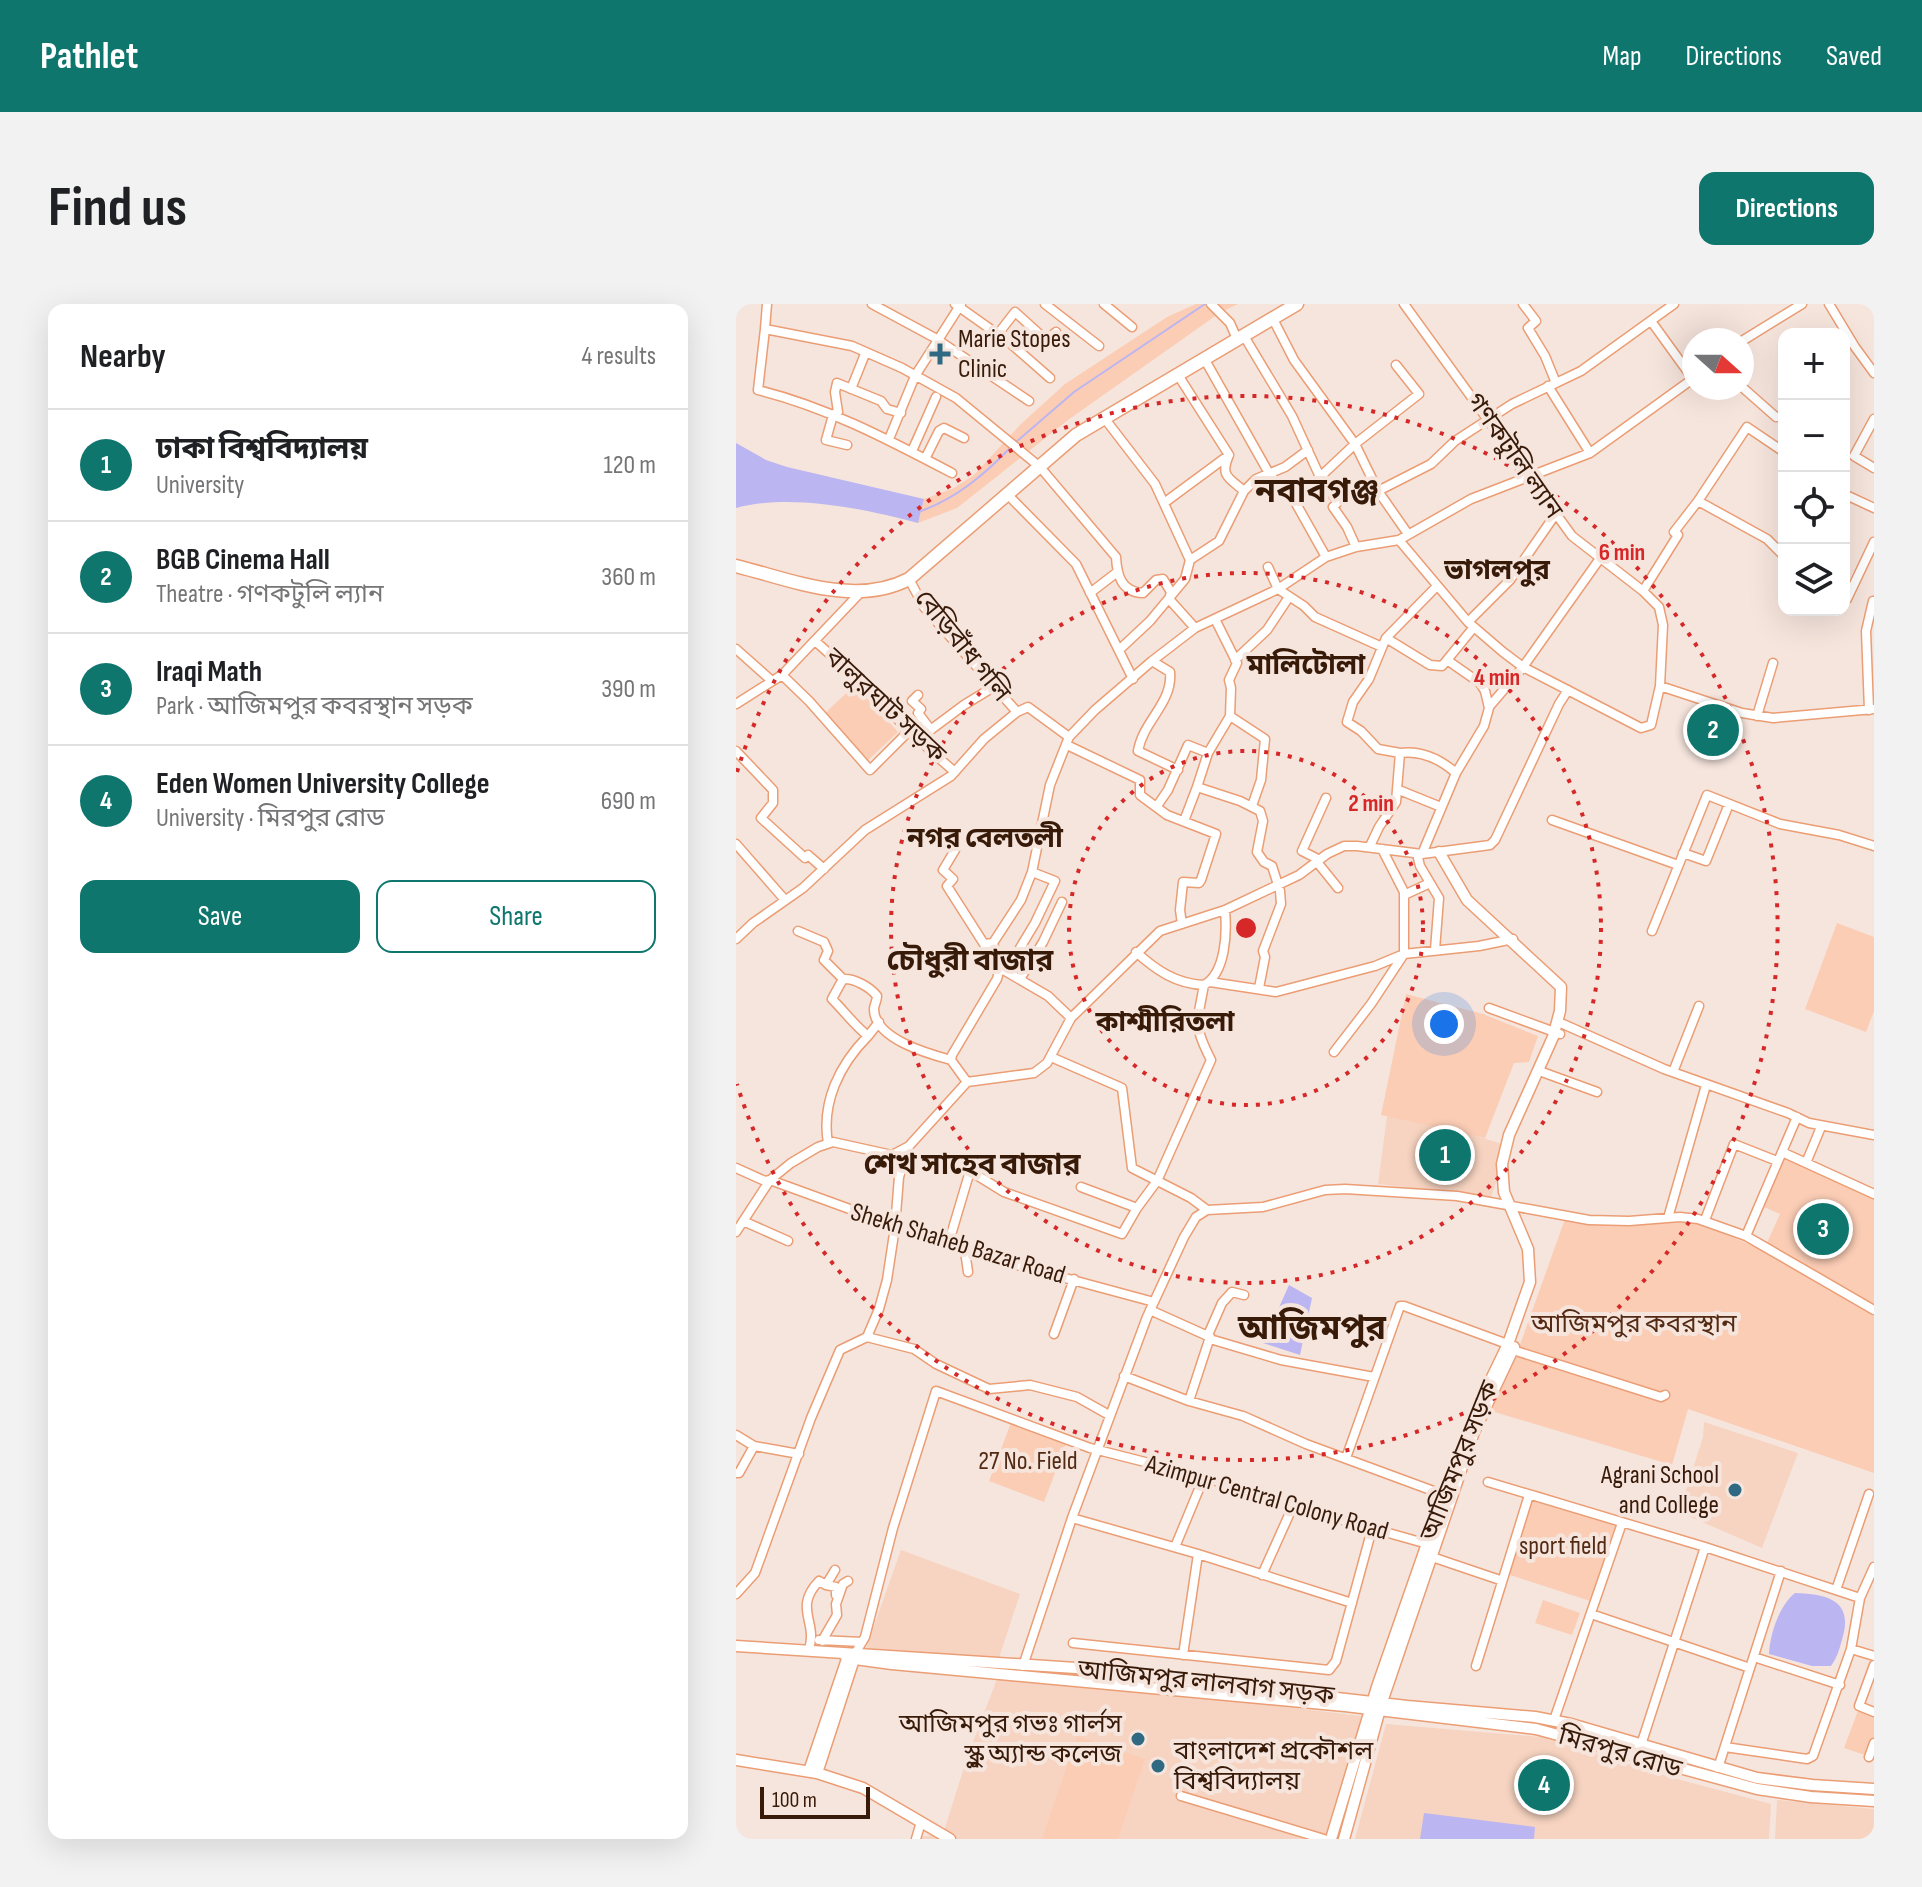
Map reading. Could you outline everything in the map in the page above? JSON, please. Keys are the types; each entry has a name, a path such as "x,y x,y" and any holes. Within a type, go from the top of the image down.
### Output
{"highway":[{"path":"736,566 840,591 860,593 890,589 909,579 1037,464 1076,435 1297,304"}],"main road":[{"name":"আজিমপুর সড়ক","path":"1442,852 1472,895 1511,939 1563,981 1566,1005 1559,1030 1508,1152 1505,1178 1512,1206"},
{"name":"আজিমপুর সড়ক","path":"1331,1839 1373,1705 1448,1496 1512,1347 1538,1274 1532,1248 1501,1178 1504,1151 1529,1088 1559,1030"},
{"path":"736,1646 852,1652 1373,1705"},
{"path":"813,1772 852,1652"},
{"name":"আজিমপুর লালবাগ সড়ক","path":"852,1652 1048,1667 1373,1705"},
{"name":"আজিমপুর সড়ক","path":"1344,1839 1373,1705"},
{"name":"মিরপুর রোড","path":"1373,1705 1554,1720 1757,1778 1874,1789"},
{"name":"মিরপুর রোড","path":"1373,1705 1536,1729 1757,1789 1811,1797 1874,1801"},
{"path":"737,1761 813,1772 863,1788 950,1839"}],"street":[{"path":"767,304 758,390 833,415 889,439 952,473"},
{"path":"872,304 925,332 1029,401"},
{"path":"1045,304 1099,346"},
{"path":"1104,304 1132,327"},
{"path":"1211,304 1241,338 1292,416 1320,477 1338,502 1333,507 1356,547"},
{"name":"গণকটুলি ল্যান","path":"1404,304 1572,536 1659,607 1663,625 1660,686 1651,725 1641,728 1568,690"},
{"path":"1523,304 1536,321 1528,328 1539,345 1552,384 1590,453"},
{"path":"1378,491 1431,464 1455,441 1489,419 1581,371 1674,304"},
{"path":"1754,334 1802,304"},
{"path":"1829,304 1874,373"},
{"path":"889,439 915,376 959,305 1050,378"},
{"path":"998,334 1015,312 1046,340 1056,332"},
{"path":"1273,319 1294,360 1355,444 1378,491 1408,534"},
{"path":"1651,321 1682,363"},
{"path":"765,329 852,346 902,368 956,398 1037,464 1116,557 1116,573 1135,592 1143,593 1156,580 1163,579 1171,592 1169,599"},
{"path":"851,389 865,354"},
{"path":"1205,360 1270,475 1294,500 1326,557"},
{"path":"1320,477 1355,444 1419,394 1396,365"},
{"path":"1178,375 1229,455"},
{"path":"847,445 826,440 833,415 838,412 837,383 901,413"},
{"path":"951,1060 976,1011 997,979 1000,968 993,943 1021,900 1033,867 1050,785 1068,741 1095,710 1195,628 1278,589 1326,557 1356,547 1399,540 1471,499 1590,453 1682,386"},
{"path":"912,451 936,397"},
{"path":"1754,398 1776,417"},
{"path":"1105,419 1155,484 1190,560 1185,579 1143,628 1119,650"},
{"path":"1874,419 1854,456 1874,468"},
{"path":"1643,591 1678,535 1674,532 1747,427 1778,448"},
{"path":"925,459 939,431 944,428 964,438"},
{"path":"1190,560 1219,541 1244,491 1256,479 1285,467 1308,450"},
{"path":"1229,455 1225,474 1244,491"},
{"path":"1164,503 1229,455"},
{"path":"1006,493 1068,554 1133,679"},
{"path":"1850,497 1874,508"},
{"path":"1698,501 1767,539 1778,550"},
{"path":"1268,567 1278,589 1315,617 1384,642 1430,665 1442,666 1471,624 1510,580 1555,515"},
{"path":"736,1232 767,1180 828,1143 892,1155 909,1146 967,1082 1034,1073 1051,1057 1071,1018 1160,931 1225,910 1299,875 1344,846 1370,846 1420,854 1483,848 1495,840 1526,768 1568,690 1523,667 1471,624 1399,540"},
{"path":"1850,593 1874,542"},
{"path":"1435,950 1439,898 1420,866 1420,854 1456,773 1484,726 1489,708 1523,667 1601,557"},
{"path":"1090,593 1116,573"},
{"name":"বেড়িবাঁধ গলি","path":"909,579 924,607 1017,712"},
{"path":"1437,586 1384,642 1369,679 1353,702 1347,722 1361,731 1378,749 1433,757 1456,773"},
{"path":"736,704 782,675 860,593"},
{"path":"1235,660 1267,630 1289,597"},
{"path":"1169,599 1195,628"},
{"path":"1660,686 1757,716 1773,718 1872,709 1866,631 1873,601"},
{"path":"1184,821 1208,753 1230,716 1229,680 1237,663 1215,619"},
{"name":"বালুরঘাট সড়ক","path":"815,641 853,673 917,740 955,772"},
{"path":"736,649 772,681"},
{"path":"1447,660 1480,683 1489,708"},
{"path":"1152,661 1170,672 1171,680 1164,702 1151,716 1138,751 1178,770"},
{"path":"1757,716 1773,663"},
{"path":"782,675 870,770 910,730"},
{"path":"917,740 995,686"},
{"path":"918,695 912,701 921,709 918,713 931,730"},
{"path":"736,939 824,869 865,830 941,784 984,739 1017,712 1028,707 1068,741 1140,780 1140,795 1167,815 1216,835 1199,883 1183,882 1182,924"},
{"path":"1230,716 1265,739 1261,780 1252,806"},
{"path":"1157,806 1178,770 1188,745 1208,753"},
{"path":"736,751 773,790 773,803 761,818 805,858 808,855 824,869"},
{"path":"1370,846 1393,809 1399,790 1400,753"},
{"path":"1197,787 1260,811 1263,821 1257,852 1264,862 1272,866 1281,904 1263,951 1265,957 1259,988"},
{"path":"1399,790 1441,807"},
{"path":"1652,931 1707,795 1790,827 1839,835 1874,846"},
{"path":"1326,798 1302,851 1316,858 1338,888"},
{"path":"1683,853 1706,861 1729,804"},
{"path":"1552,820 1678,865"},
{"path":"736,844 785,900"},
{"path":"1334,1052 1404,954 1404,895 1382,849"},
{"path":"955,850 943,870 953,879 947,886 984,944 993,943"},
{"path":"1033,867 1055,881 1020,948 1036,955"},
{"path":"1404,895 1430,883"},
{"path":"1020,979 1036,955 1062,902"},
{"path":"948,1245 970,1171 1004,1192 1122,1234 1157,1181 1211,1060 1197,1031 1207,983 1222,953 1226,937 1225,910"},
{"path":"798,931 824,942 828,951 824,960 843,979"},
{"path":"1136,952 1159,971 1177,980 1276,992 1375,966 1404,954 1479,946 1511,939"},
{"path":"1000,968 1048,996 1071,1018"},
{"path":"843,979 848,978 876,994 874,1009 879,1022 902,1043 951,1060 967,1082"},
{"path":"843,979 832,999 868,1036"},
{"path":"1673,1072 1699,1006"},
{"path":"1489,1008 1559,1030 1821,1127 1874,1135"},
{"path":"828,1143 827,1118 840,1069 879,1022"},
{"path":"1051,1057 1122,1088 1132,1168 1191,1198 1207,1210"},
{"path":"1542,1072 1597,1092"},
{"path":"1668,1218 1706,1085"},
{"path":"1746,1236 1797,1117"},
{"path":"1806,1163 1821,1127"},
{"path":"1705,1220 1734,1144 1777,1161"},
{"path":"867,1337 887,1280 899,1177 909,1146"},
{"path":"1782,1152 1874,1194"},
{"name":"Shekh Shaheb Bazar Road","path":"736,1168 965,1251 1136,1297 1150,1310 1209,1337 1281,1360 1374,1377"},
{"path":"1081,1187 1137,1208"},
{"path":"1023,1666 1072,1518 1150,1310 1184,1237 1196,1217 1207,1210 1263,1207 1325,1190 1345,1189 1457,1196 1589,1220 1705,1220 1746,1236 1874,1310"},
{"path":"743,1221 788,1241"},
{"path":"965,1251 968,1272"},
{"path":"1054,1334 1074,1279"},
{"path":"1189,1401 1209,1337 1226,1297 1232,1292 1244,1295"},
{"path":"1136,1297 1150,1310"},
{"path":"1346,1458 1400,1306 1636,1391 1661,1397 1665,1395"},
{"path":"736,1594 755,1573 840,1350 867,1337 914,1349 936,1364 989,1389 1030,1385 1077,1397 1109,1415"},
{"path":"1124,1376 1189,1401 1243,1416 1448,1496"},
{"name":"Azimpur Central Colony Road","path":"852,1652 936,1391 1098,1450 1204,1477 1372,1529 1431,1549 1500,1580"},
{"path":"736,1435 754,1446 799,1454"},
{"path":"736,1473 739,1473 754,1446"},
{"path":"1175,1547 1204,1477"},
{"path":"1488,1482 1705,1547 1860,1598"},
{"path":"1836,1590 1869,1494"},
{"path":"1476,1666 1500,1580 1529,1495"},
{"path":"1262,1575 1293,1506"},
{"path":"1072,1518 1352,1603"},
{"path":"1554,1720 1622,1523"},
{"path":"1073,1643 1329,1670 1336,1661 1372,1529"},
{"path":"1641,1745 1705,1547"},
{"path":"1183,1655 1198,1554"},
{"path":"826,1585 835,1570"},
{"path":"1718,1768 1781,1571"},
{"path":"1725,1747 1811,1758 1840,1685 1851,1649 1860,1598 1873,1573"},
{"path":"809,1649 818,1639 837,1615 836,1587 819,1581 806,1599 805,1612 818,1639 852,1652"},
{"path":"836,1604 843,1584 848,1581"},
{"path":"1591,1614 1750,1668"},
{"path":"1851,1649 1874,1656"},
{"path":"1754,1657 1840,1685"},
{"path":"1874,1665 1859,1706 1874,1712"},
{"path":"1869,1757 1874,1743"},
{"path":"1181,1796 1324,1839"},
{"path":"916,1839 921,1822"}],"shaded area":[{"path":"736,443 766,460 787,467 924,499 918,523 852,508 803,502 736,508"},
{"path":"1387,1116 1467,1133 1509,1146 1491,1197 1378,1184"},
{"path":"1289,1285 1312,1298 1300,1355 1263,1343"},
{"name":"Agrani School and College","path":"1704,1422 1798,1453 1762,1548 1679,1512 1703,1437"},
{"path":"901,1550 1020,1594 998,1661 866,1648"},
{"path":"1795,1593 1826,1597 1840,1606 1844,1614 1843,1636 1831,1666 1812,1666 1769,1654 1776,1621"},
{"name":"বাংলাদেশ প্রকৌশল বিশ্ববিদ্যালয়","path":"997,1679 1162,1692 1361,1716 1351,1774 1334,1839 918,1839 943,1834"},
{"path":"1386,1724 1541,1737 1771,1804 1769,1839 1355,1839"},
{"path":"1777,1800 1874,1809 1874,1839 1775,1839"},
{"path":"1424,1813 1535,1827 1534,1839 1420,1839"}],"green space":[{"path":"1196,304 1238,304 1221,312 1068,420 957,508 918,523 924,499 954,488 974,475 1020,425 1065,384 1167,317"},
{"path":"855,685 898,732 865,763 822,716"},
{"path":"1837,923 1874,937 1874,1011 1866,1032 1805,1009"},
{"path":"1406,994 1483,1014 1538,1036 1529,1062 1514,1063 1485,1138 1381,1115"},
{"path":"1783,1155 1874,1196 1874,1304 1766,1245 1780,1214 1764,1207"},
{"name":"আজিমপুর কবরস্থান","path":"1565,1219 1635,1224 1696,1222 1756,1247 1874,1316 1874,1473 1688,1409 1672,1465 1491,1411 1517,1353"},
{"name":"27 No. Field","path":"1012,1420 1067,1441 1044,1502 989,1481"},
{"name":"sport field","path":"1536,1490 1618,1517 1590,1601 1507,1574"},
{"path":"1543,1600 1580,1613 1572,1635 1535,1623"},
{"path":"1859,1708 1874,1714 1874,1738 1868,1756 1844,1748"},
{"path":"1077,1736 1145,1759 1118,1839 1042,1839"}],"waterway":[{"path":"1016,442 1074,392 1205,304"},
{"path":"921,511 970,484 1011,447"}],"place":[{"name":"Marie Stopes Clinic","path":"940,354"},
{"name":"BGB Cinema Hall","path":"1713,730"},
{"name":"ঢাকা বিশ্ববিদ্যালয়","path":"1445,1155"},
{"name":"Iraqi Math","path":"1823,1229"},
{"name":"Agrani School and College","path":"1735,1490"},
{"name":"আজিমপুর গভঃ গার্লস স্কুল অ্যান্ড কলেজ","path":"1138,1739"},
{"name":"বাংলাদেশ প্রকৌশল বিশ্ববিদ্যালয়","path":"1158,1766"},
{"name":"Eden Women University College","path":"1544,1785"}],"district":[{"name":"নবাবগঞ্জ","path":"1317,491"},
{"name":"ভাগলপুর","path":"1497,570"},
{"name":"মালিটোলা","path":"1306,665"},
{"name":"নগর বেলতলী","path":"985,838"},
{"name":"চৌধুরী বাজার","path":"970,961"},
{"name":"কাশ্মীরিতলা","path":"1165,1022"},
{"name":"শেখ সাহেব বাজার","path":"972,1165"},
{"name":"আজিমপুর","path":"1312,1328"}]}
